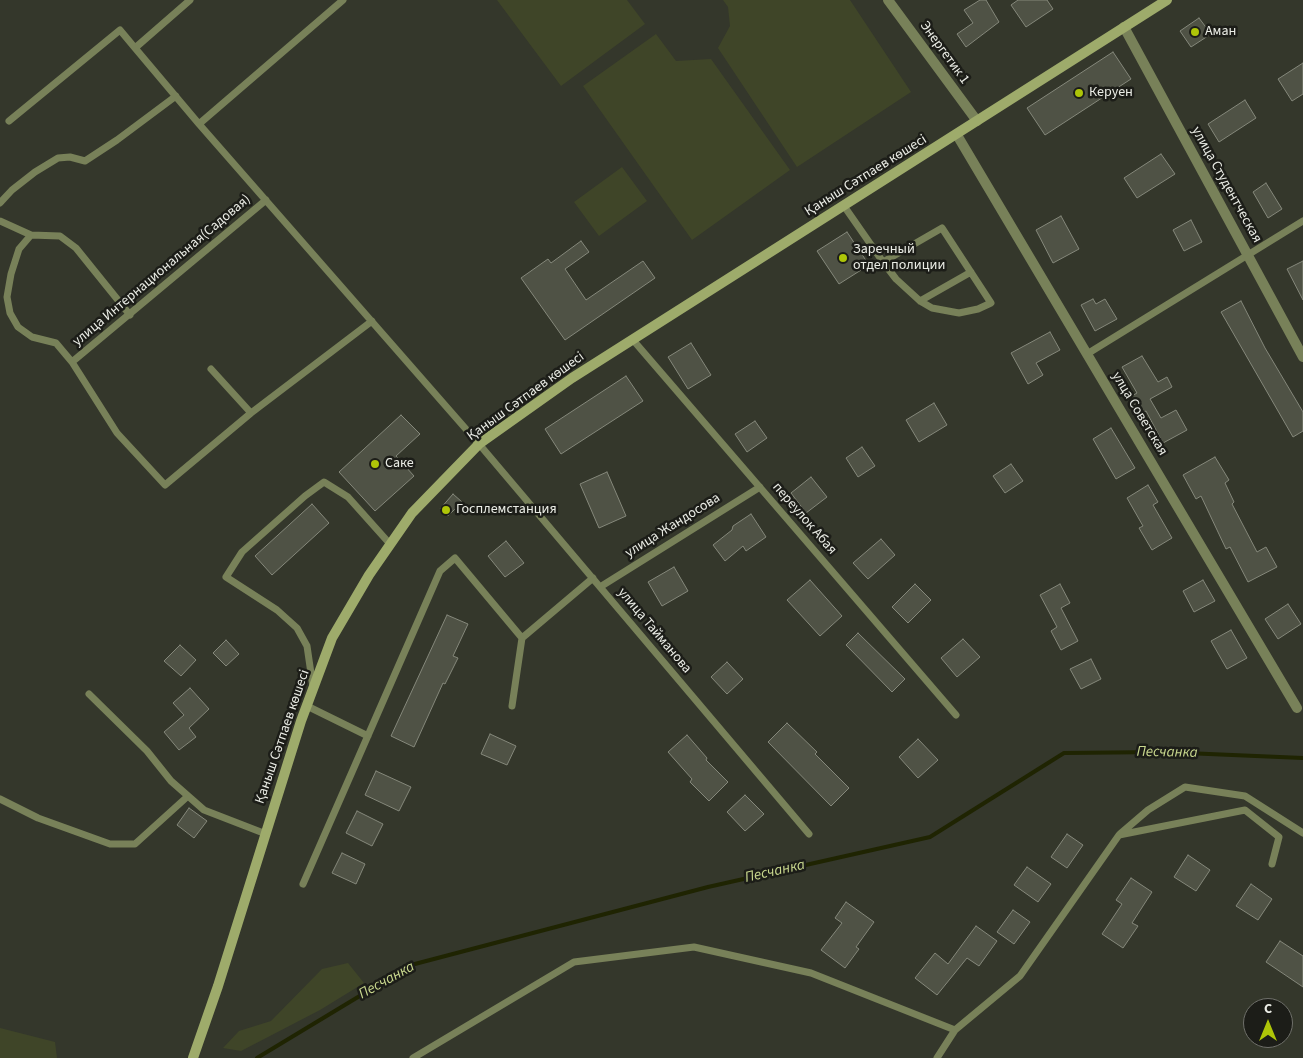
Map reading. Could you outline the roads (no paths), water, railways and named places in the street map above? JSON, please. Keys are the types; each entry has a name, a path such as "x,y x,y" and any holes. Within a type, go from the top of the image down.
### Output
{"street":[{"name":"Энергетик 1","path":"888,0 977,122"},
{"name":"Қаныш Сәтпаев көшесі","path":"193,1058 218,986 307,706 332,638 369,575 412,513 479,444 572,378 957,135 1166,0"},
{"name":"улица Студентческая","path":"1124,27 1303,357"},
{"name":"улца Советская","path":"957,135 1298,708"}],"lane":[{"path":"135,48 190,0"},
{"path":"199,124 343,0"},
{"name":"улица Тайманова","path":"9,121 120,30 199,124 479,444 809,834"},
{"path":"0,204 12,190 34,172 58,158 70,157 85,160 118,140 176,96"},
{"name":"улица Интернациональная(Садовая)","path":"266,200 72,362 118,433 165,485 251,413 372,321"},
{"path":"844,206 883,262 906,290 920,301 932,308 959,312 978,309 991,303 942,228 883,262"},
{"path":"0,221 31,234 60,236 76,248 130,315"},
{"path":"1088,354 1303,221"},
{"path":"31,234 19,249 11,274 7,297 10,312 18,327 32,337 56,343 72,362"},
{"path":"920,301 971,272"},
{"name":"переулок Абая","path":"634,340 956,715"},
{"path":"211,369 251,413"},
{"path":"313,690 307,646 298,628 276,610 226,577 242,552 305,496 324,482 348,497 390,544"},
{"name":"улица Жандосова","path":"600,587 760,486"},
{"path":"303,884 440,571 454,558 522,638"},
{"path":"512,706 522,638 593,578"},
{"path":"89,694 147,750 171,781 204,810 266,834"},
{"path":"307,706 368,736"},
{"path":"937,1058 955,1030 1020,976 1120,835 1148,810 1185,787 1245,796 1303,833"},
{"path":"0,799 38,818 110,844 135,844 188,796"},
{"path":"1120,835 1246,810 1279,837 1272,864"},
{"path":"413,1058 574,962 694,947 812,974 955,1030"}],"waterway":[{"name":"Песчанка","path":"257,1058 411,965 708,887 930,837 1064,753 1162,752 1303,758"}],"place":[{"name":"Аман","path":"1195,32"},
{"name":"Керуен","path":"1079,93"},
{"name":"Заречный отдел полиции","path":"843,258"},
{"name":"Саке","path":"375,464"},
{"name":"Госплемстанция","path":"446,510"}]}
